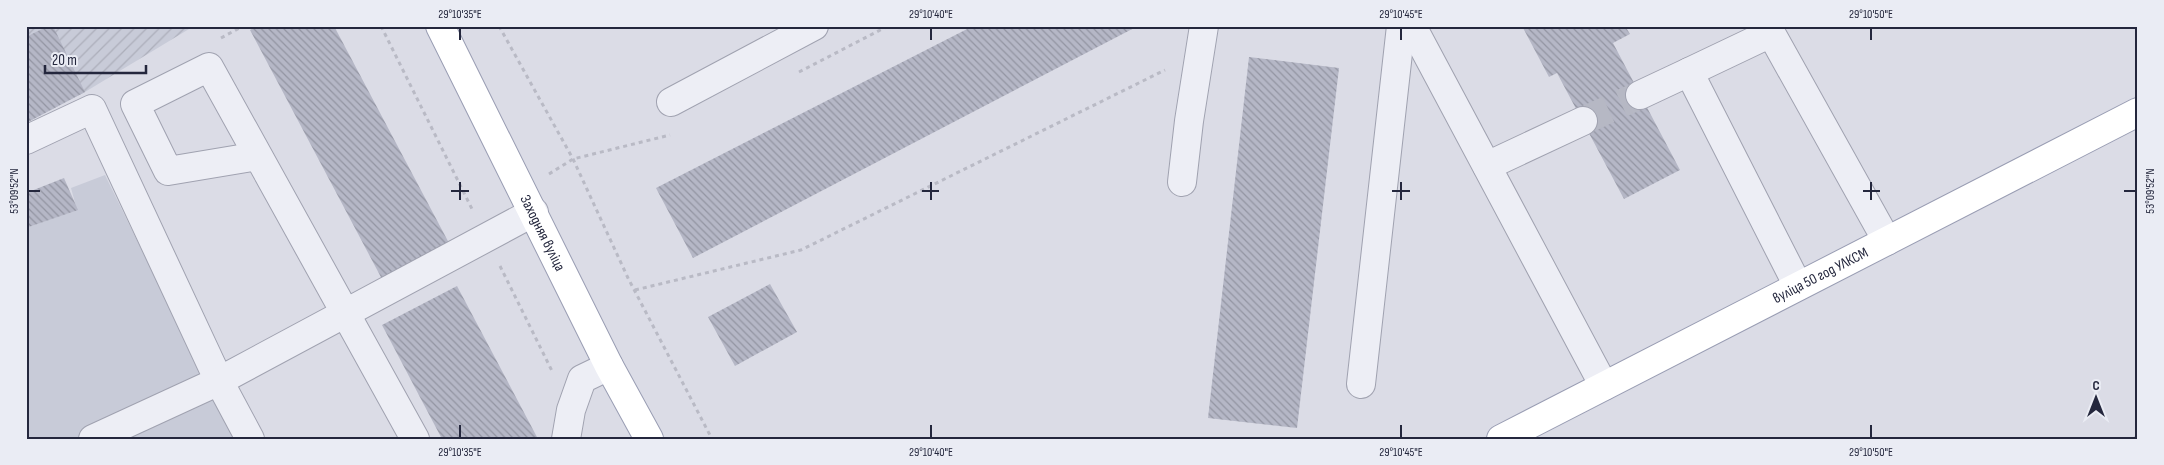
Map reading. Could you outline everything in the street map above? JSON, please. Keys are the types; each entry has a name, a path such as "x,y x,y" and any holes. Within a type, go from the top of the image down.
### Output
{"main road":[{"name":"Заходняя вуліца","path":"440,26 519,188 534,212 610,366 649,439"},
{"name":"вуліца 50 год УЛКСМ","path":"1501,439 2138,112"}],"lane":[{"path":"672,102 814,26"},
{"path":"1182,182 1204,26"},
{"path":"1362,384 1400,26"},
{"path":"1412,26 1604,386"},
{"path":"1640,95 1771,33 1887,241"},
{"path":"258,156 168,171 135,104 209,67 415,439"},
{"path":"1689,72 1798,286"},
{"path":"26,140 92,109 218,381 250,439"},
{"path":"1487,166 1583,121"},
{"path":"93,439 218,381 534,212"},
{"path":"566,439 571,410 582,379 610,366"}],"path":[{"path":"499,26 572,159 635,290 712,439"},
{"path":"635,290 800,250 1199,54"},
{"path":"2134,439 2138,435"}],"shaded area":[{"path":"26,26 194,26 85,92 26,123"},
{"path":"105,175 234,439 26,439 26,228 77,210 71,188"}],"building":[{"path":"48,26 53,26 85,92 26,123 26,37"},
{"path":"257,26 334,26 450,245 383,281 250,30"},
{"path":"973,26 1138,26 693,258 656,188"},
{"path":"1522,26 1625,26 1630,34 1613,43 1680,170 1624,199 1557,73 1549,77"},
{"path":"1249,57 1339,68 1297,428 1208,418"},
{"path":"64,178 78,210 26,228 26,193"},
{"path":"770,284 797,332 735,366 708,317"},
{"path":"457,286 538,439 442,439 382,325"}],"tunnel":[{"path":"1583,121 1640,95"}]}
